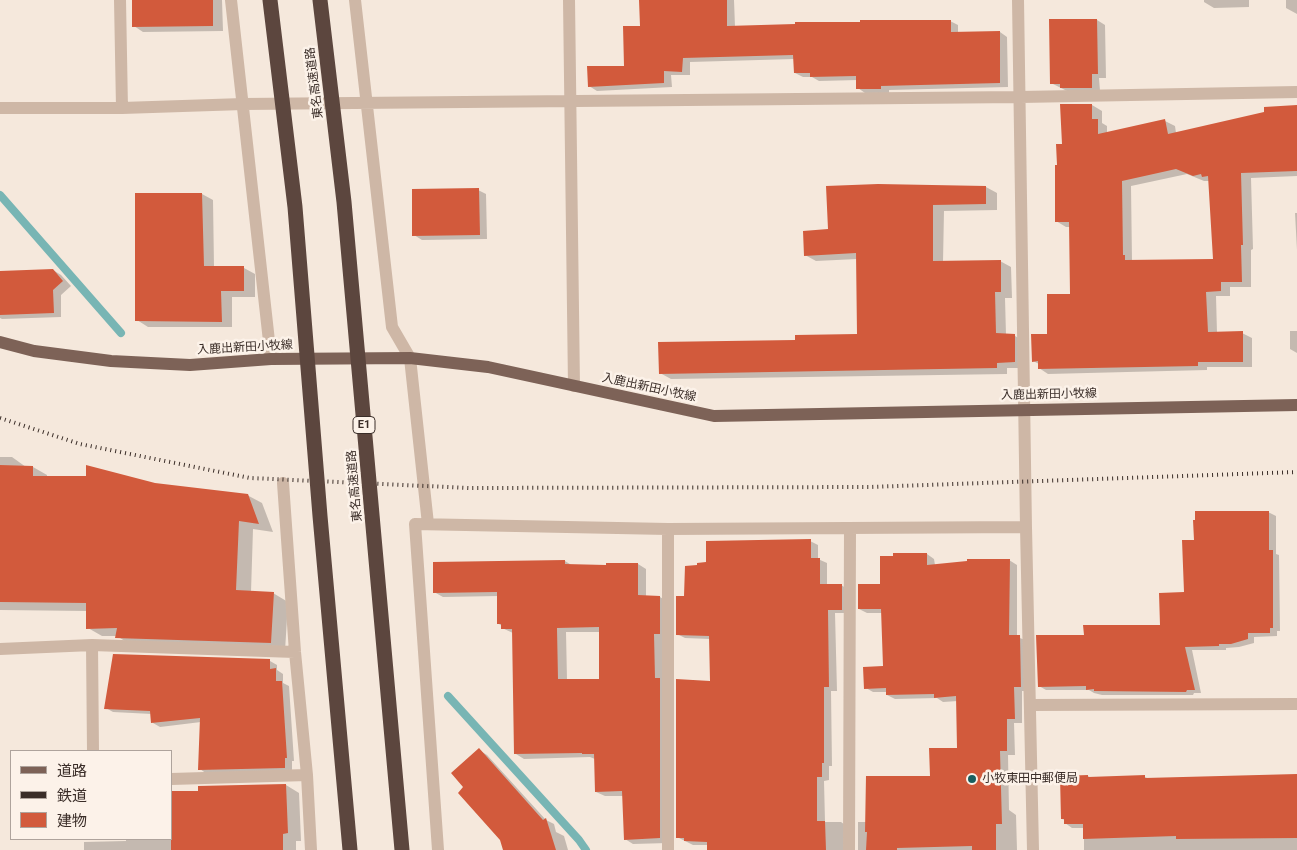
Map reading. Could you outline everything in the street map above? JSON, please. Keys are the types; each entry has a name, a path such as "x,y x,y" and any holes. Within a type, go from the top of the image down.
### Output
{"highway":[{"path":"270,0 295,207 350,850"},
{"name":"東名高速道路","path":"320,0 344,202 402,850"}],"main road":[{"name":"入鹿出新田小牧線","path":"0,342 34,351 110,361 190,365 270,359 410,358 488,367 714,416 1297,405"}],"street":[{"path":"120,0 122,108"},
{"path":"231,0 270,359"},
{"path":"355,0 392,327 410,358 428,524"},
{"path":"569,0 574,386"},
{"path":"1018,0 1033,850"},
{"path":"0,108 1020,97 1297,92"},
{"path":"282,484 311,850"},
{"path":"438,850 415,524 668,529 1026,527"},
{"path":"850,528 850,850"},
{"path":"668,529 668,850"},
{"path":"0,649 92,645 295,652"},
{"path":"92,645 92,750"},
{"path":"1030,705 1297,704"},
{"path":"172,779 306,775"}],"building":[{"path":"132,0 213,0 213,26 132,27"},
{"path":"639,0 727,0 727,26 795,24 795,22 860,22 860,20 951,20 951,32 1000,31 1000,83 881,86 881,89 856,89 856,76 810,77 810,73 794,73 793,55 683,58 682,72 664,71 664,83 588,87 587,66 624,66 623,26 640,26"},
{"path":"1049,19 1097,19 1098,74 1092,74 1092,88 1060,88 1060,84 1050,84"},
{"path":"1060,104 1092,104 1092,119 1098,119 1098,134 1165,119 1168,134 1264,112 1264,107 1297,105 1297,171 1241,173 1242,282 1221,282 1221,291 1206,292 1208,332 1243,331 1243,362 1198,362 1198,366 1038,369 1038,361 1032,362 1031,334 1047,334 1047,294 1070,294 1069,222 1055,222 1056,144 1062,144","holes":["1176,169 1193,176 1201,174 1202,177 1208,176 1213,259 1125,260 1125,255 1123,255 1122,181"]},
{"path":"878,184 986,186 986,204 933,205 933,261 1001,260 1001,292 995,292 996,333 1015,334 1015,362 997,363 997,368 659,374 658,342 795,340 795,335 857,334 856,253 804,256 803,231 828,229 826,186"},
{"path":"479,188 480,235 412,236 412,189"},
{"path":"135,193 202,193 204,266 244,266 244,291 221,291 222,322 135,321"},
{"path":"53,269 63,281 53,290 54,313 0,315 0,271"},
{"path":"0,465 33,466 33,476 86,476 86,465 155,483 248,494 259,524 239,521 236,590 274,592 271,643 115,638 117,628 86,629 86,603 0,602"},
{"path":"1195,511 1269,511 1269,550 1273,550 1273,628 1270,628 1270,633 1248,633 1248,639 1231,644 1219,644 1219,646 1185,647 1195,690 1187,690 1186,692 1094,691 1094,689 1086,690 1086,686 1038,687 1036,635 1084,635 1083,625 1160,625 1159,593 1184,592 1182,540 1194,540 1193,520 1195,520"},
{"path":"811,539 811,558 820,558 820,584 842,584 842,610 828,610 829,687 824,687 824,763 822,763 822,777 817,777 817,821 825,821 826,850 707,850 707,842 684,841 684,838 676,838 676,679 710,681 709,636 676,635 676,596 684,596 685,566 706,562 706,541"},
{"path":"893,553 927,553 927,565 967,561 967,559 1010,559 1009,635 1020,635 1021,687 1014,687 1015,719 1007,719 1007,751 1000,751 1002,824 996,824 996,850 972,850 972,846 866,850 866,776 930,776 929,748 957,748 956,696 934,698 934,694 886,695 886,688 864,689 863,667 883,666 881,609 858,609 858,584 880,584 880,556 893,556"},
{"path":"565,560 565,564 606,565 606,563 638,563 638,595 660,596 660,634 654,634 655,678 660,678 660,838 624,840 622,791 595,792 594,754 514,754 512,629 501,629 501,624 497,624 497,592 433,593 433,562","holes":["599,627 599,679 558,679 557,628"]},
{"path":"113,654 270,659 270,669 276,668 276,681 282,681 287,758 285,758 285,768 198,770 200,718 151,723 150,711 104,709"},
{"path":"479,748 543,820 546,818 556,850 503,850 500,840 458,793 463,787 451,773"},
{"path":"1297,774 1297,838 1176,839 1176,836 1083,839 1083,824 1064,824 1064,819 1061,819 1060,776 1145,775 1145,778"},
{"path":"286,784 288,833 283,834 283,850 171,850 172,791 198,791 198,786"}],"waterway":[{"path":"0,195 121,333"},
{"path":"448,696 586,850"}],"railway":[{"path":"0,418 80,444 250,478 469,488 869,487 1297,472"}],"place":[{"name":"小牧東田中郵便局","path":"972,779"}]}
